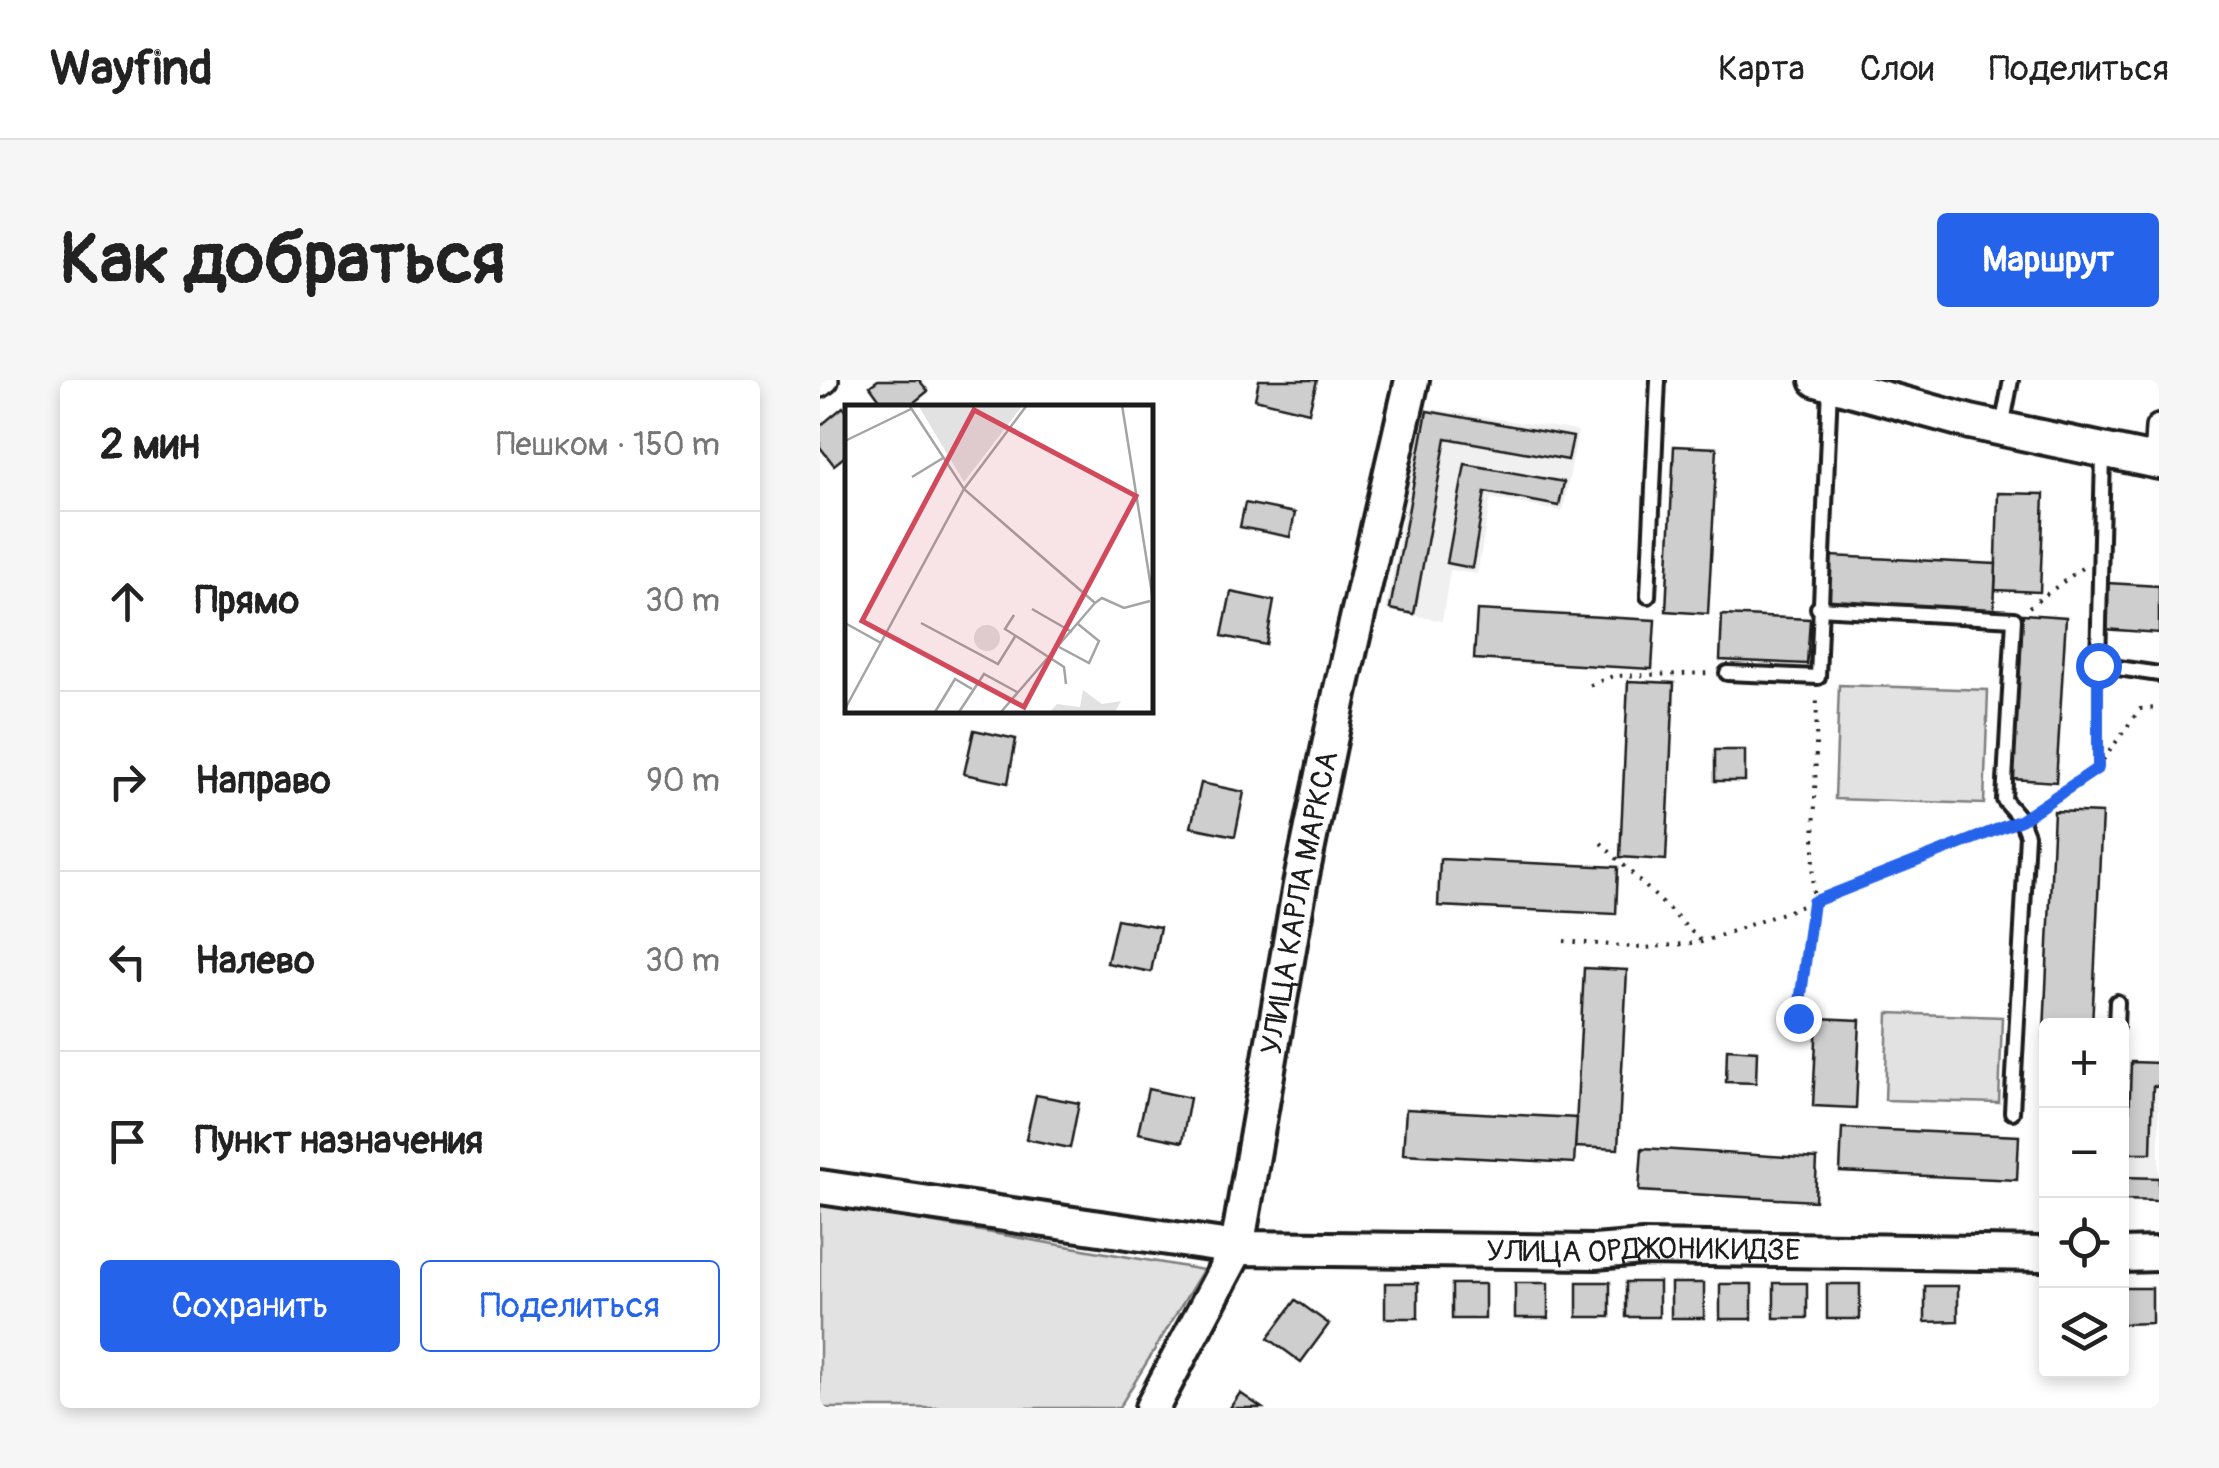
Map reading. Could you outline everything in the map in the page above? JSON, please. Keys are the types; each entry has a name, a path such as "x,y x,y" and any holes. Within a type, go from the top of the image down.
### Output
{"street":[{"name":"УЛИЦА КАРЛА МАРКСА","path":"1152,1408 1237,1248 1308,846 1412,380"},
{"path":"1826,381 2002,429 2158,462 2159,428"},
{"name":"УЛИЦА ОРДЖОНИКИДЗЕ","path":"820,1187 1237,1248 2039,1254"},
{"path":"2129,1254 2159,1254"}],"lane":[{"path":"1648,596 1658,380"},
{"path":"2002,429 2012,380"},
{"path":"1727,673 1818,677 1826,381"},
{"path":"2103,452 2098,665 2159,674"},
{"path":"1818,608 2014,619 2004,800 2021,820 2027,835 2012,1112"},
{"path":"2116,1018 2117,1002"}],"path":[{"path":"2014,619 2100,554"},
{"path":"2098,665 2098,768"},
{"path":"1590,685 1613,676 1727,673"},
{"path":"1798,1018 1813,902 1818,677"},
{"path":"1564,941 1644,948 1702,942 1813,902 2021,820 2098,768 2140,710 2159,708"},
{"path":"1601,843 1702,942"}],"shaded area":[{"path":"1423,408 1578,431 1563,512 1491,498 1477,574 1450,570 1442,621 1386,610"},
{"path":"1839,685 1988,690 1984,804 1835,799"},
{"path":"1888,1013 2002,1017 1999,1103 1885,1100"},
{"path":"2131,1062 2159,1063 2159,1201 2129,1200"},
{"path":"820,1203 1203,1270 1119,1408 820,1408"}],"building":[{"path":"878,380 919,380 928,391 911,405 884,405 870,386"},
{"path":"1259,380 1317,380 1309,412 1255,399"},
{"path":"843,407 845,409 845,456 834,465 820,447 820,426"},
{"path":"1427,411 1573,437 1568,460 1446,438 1414,614 1390,609"},
{"path":"1674,446 1717,448 1708,614 1666,611"},
{"path":"1465,464 1564,482 1559,506 1485,492 1472,568 1447,563"},
{"path":"1998,493 2044,494 2040,592 1995,590"},
{"path":"1245,503 1295,513 1290,537 1240,527"},
{"path":"1830,556 1996,564 1994,610 1828,603"},
{"path":"2107,583 2159,586 2159,633 2103,629"},
{"path":"1231,592 1274,601 1266,645 1222,636"},
{"path":"1477,610 1655,620 1652,669 1474,659"},
{"path":"2023,614 2066,617 2056,782 2013,779"},
{"path":"1722,615 1810,619 1807,664 1720,660"},
{"path":"1628,681 1674,683 1666,860 1620,857"},
{"path":"974,730 1016,739 1008,783 964,774"},
{"path":"1715,750 1745,750 1745,781 1715,781"},
{"path":"1201,783 1244,792 1235,836 1191,827"},
{"path":"2054,811 2102,813 2092,1018 2045,1018"},
{"path":"1440,859 1618,867 1616,914 1438,906"},
{"path":"1117,919 1160,927 1151,972 1107,963"},
{"path":"1584,968 1627,970 1618,1149 1575,1147"},
{"path":"1817,1018 1860,1020 1856,1108 1813,1106"},
{"path":"1727,1049 1757,1051 1756,1083 1726,1082"},
{"path":"2131,1062 2159,1063 2159,1086 2153,1086 2151,1153 2129,1153"},
{"path":"1148,1089 1190,1098 1182,1142 1138,1133"},
{"path":"1036,1095 1079,1103 1070,1148 1026,1139"},
{"path":"1406,1109 1577,1118 1574,1163 1403,1154"},
{"path":"1842,1128 2019,1136 2017,1180 1840,1172"},
{"path":"1642,1148 1817,1159 1815,1201 1639,1191"},
{"path":"2129,1177 2159,1178 2159,1201 2129,1200"},
{"path":"1577,1282 1610,1282 1610,1317 1577,1317"},
{"path":"1626,1282 1659,1282 1659,1317 1626,1317"},
{"path":"1385,1283 1418,1283 1418,1318 1385,1318"},
{"path":"1515,1283 1548,1283 1548,1318 1515,1318"},
{"path":"1671,1283 1704,1283 1704,1318 1671,1318"},
{"path":"1774,1283 1807,1283 1807,1318 1774,1318"},
{"path":"1452,1284 1485,1284 1485,1319 1452,1319"},
{"path":"1720,1284 1752,1284 1752,1319 1720,1319"},
{"path":"1827,1284 1860,1284 1860,1319 1827,1319"},
{"path":"1925,1286 1958,1286 1958,1321 1925,1322"},
{"path":"2129,1288 2152,1288 2152,1323 2129,1324"},
{"path":"1296,1300 1329,1324 1301,1362 1268,1338"},
{"path":"1240,1393 1262,1408 1230,1408"}],"route":[{"path":"1798,1018 1813,902 2021,820 2098,768 2098,665"}]}
